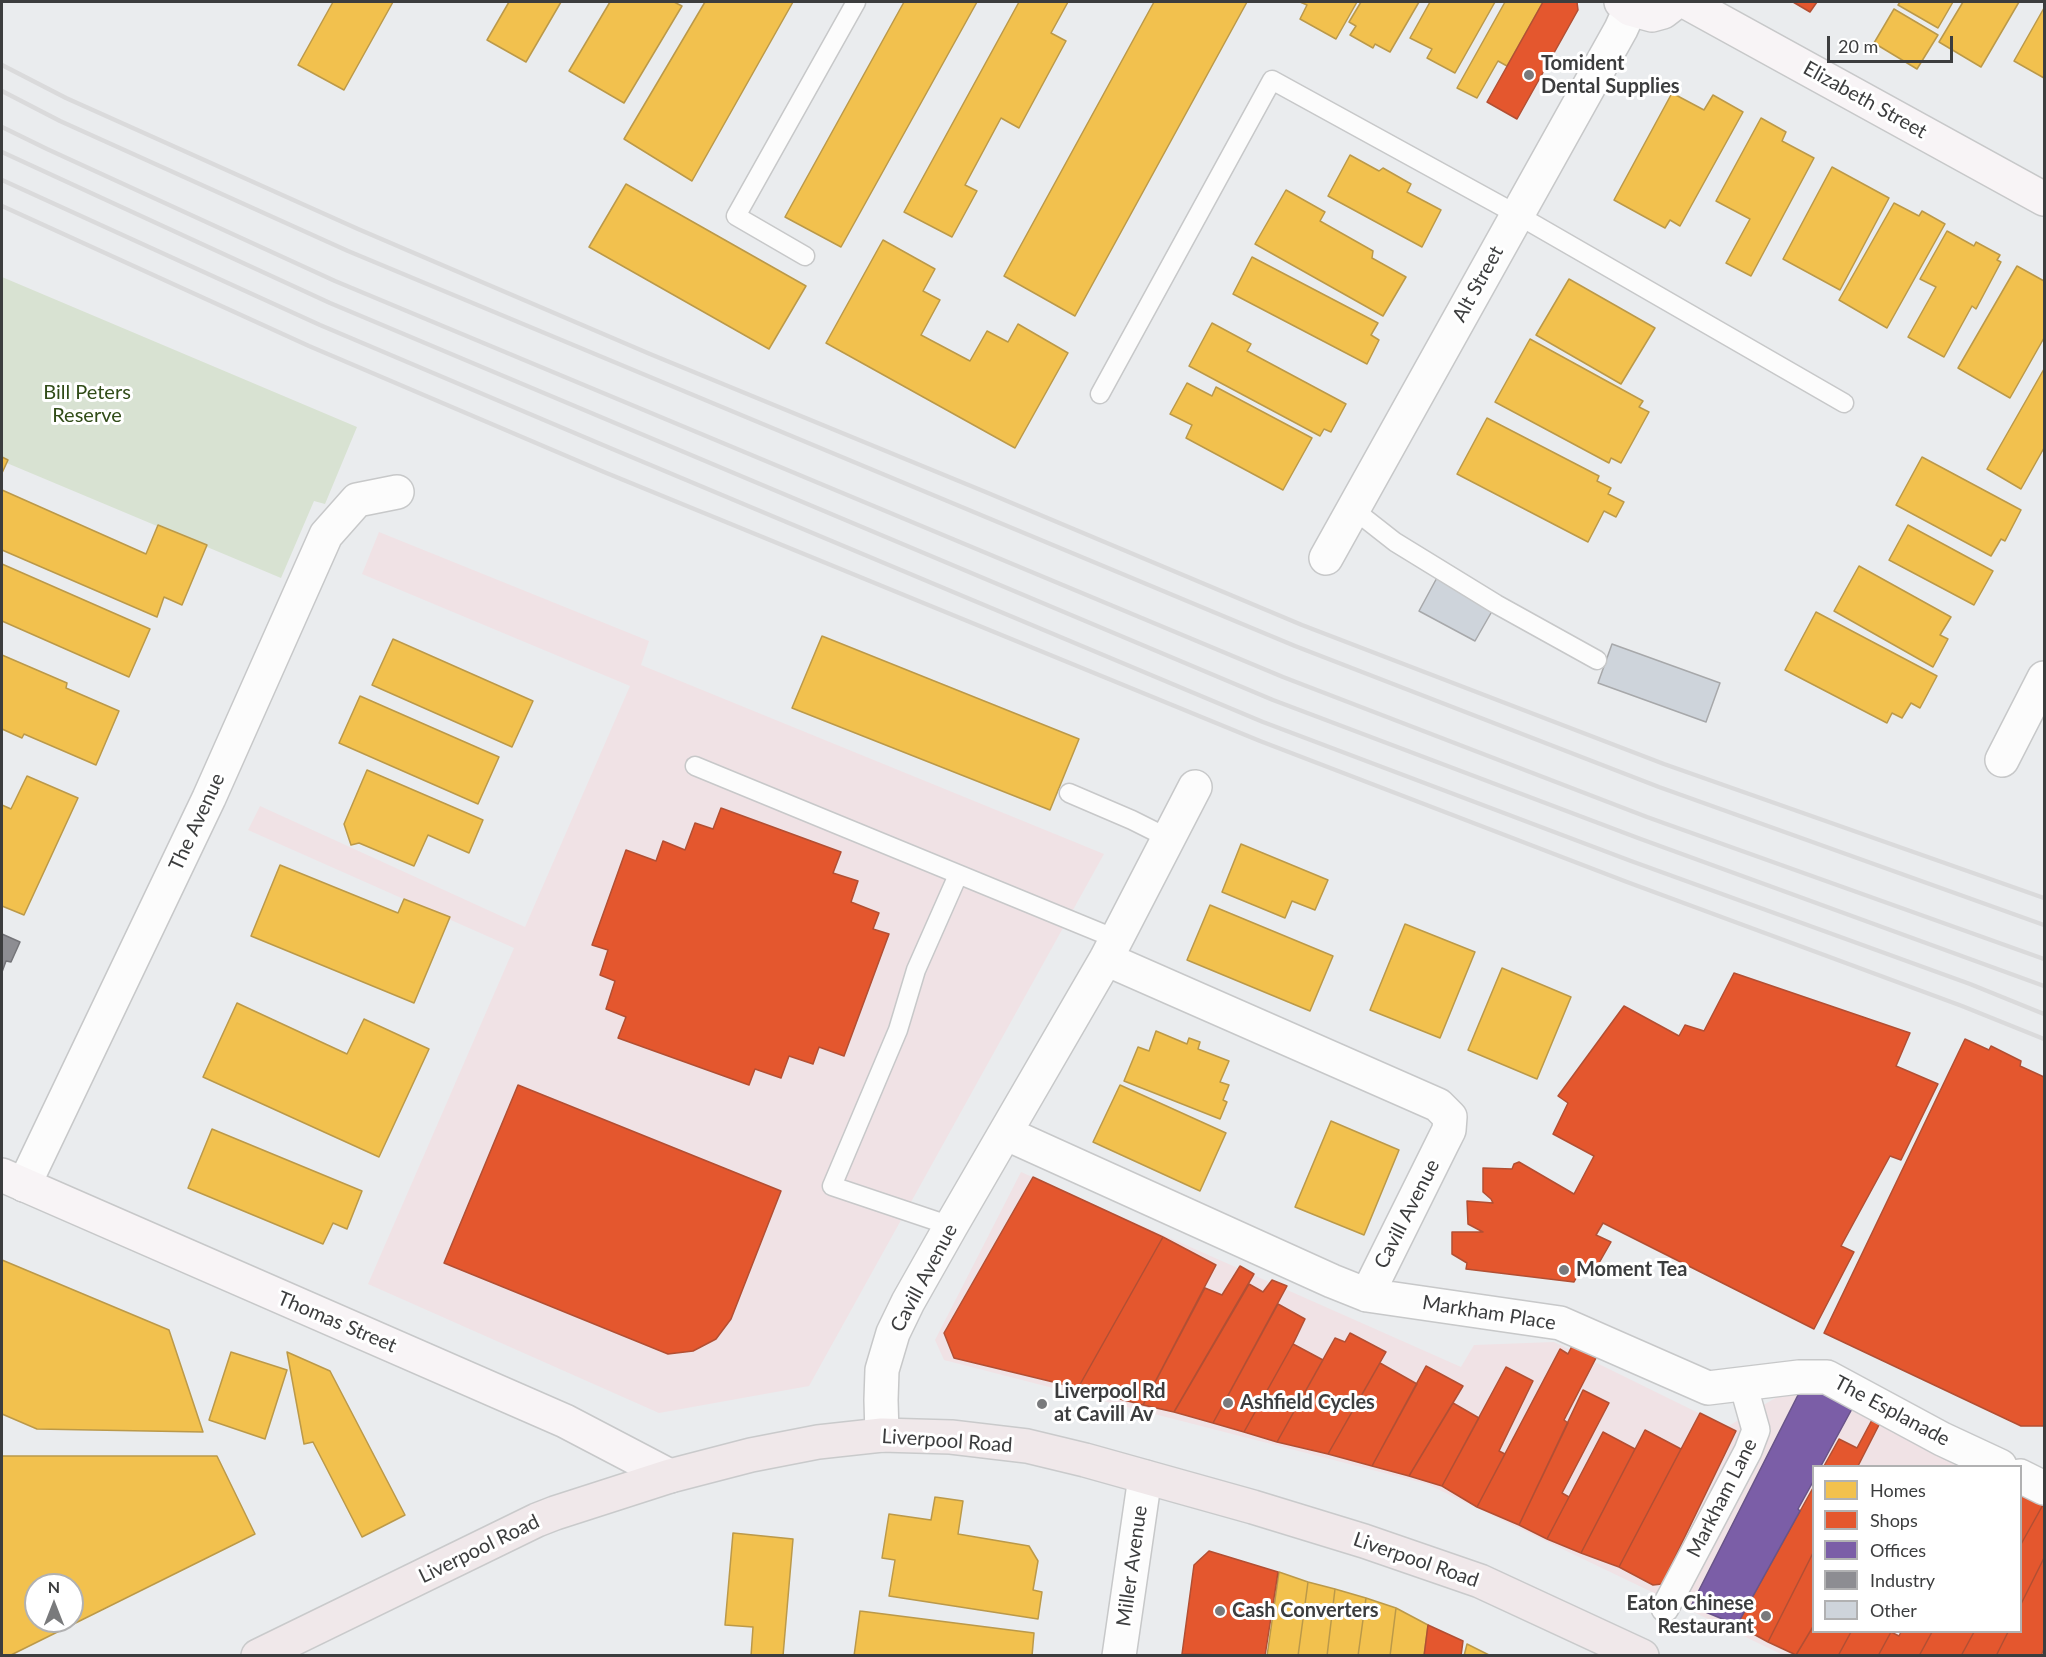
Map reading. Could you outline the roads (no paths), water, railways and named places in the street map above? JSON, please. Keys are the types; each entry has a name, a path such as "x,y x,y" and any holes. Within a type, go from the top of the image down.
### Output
{"highway":[{"name":"Liverpool Road","path":"258,1656 537,1520 670,1476 751,1455 818,1442 882,1435 951,1437 1027,1446 1145,1477 1364,1541 1480,1581 1642,1656"}],"main road":[{"path":"1626,5 1652,15 1663,12 1676,2"},
{"name":"Elizabeth Street","path":"1686,2 2044,199"},
{"name":"Thomas Street","path":"13,1180 565,1421 670,1476"}],"street":[{"name":"Alt Street","path":"1326,558 1621,29 1626,5"},
{"name":"The Avenue","path":"13,1180 209,798 326,535 357,500 397,492"},
{"path":"2002,760 2044,678"},
{"name":"Cavill Avenue","path":"882,1435 882,1370 893,1332 951,1226 1111,949 1195,787"},
{"name":"Cavill Avenue","path":"1111,949 1438,1105 1450,1117 1446,1137 1367,1295"},
{"path":"1005,1133 1367,1295"},
{"name":"Markham Place","path":"1367,1295 1560,1323 1708,1388 1743,1384"},
{"name":"The Esplanade","path":"1743,1384 1799,1377 1827,1377 1942,1439 1996,1465"},
{"name":"Markham Lane","path":"1665,1608 1748,1451 1756,1430 1743,1384"},
{"name":"Miller Avenue","path":"1119,1656 1145,1477"},
{"path":"2022,1477 2044,1488"}],"lane":[{"path":"805,256 736,216 856,2"},
{"path":"1100,394 1272,80 1516,214 1844,403"},
{"path":"1353,509 1395,542 1425,561 1496,604 1598,660"},
{"path":"695,766 958,875 1111,949"},
{"path":"1070,793 1168,838"},
{"path":"951,1226 832,1186 898,1030 916,970 958,875"}],"railway":[{"path":"2,65 66,98 358,229 650,354 1302,625 1664,764 2044,898"},
{"path":"2,91 60,121 348,251 1295,646 1659,787 2044,925"},
{"path":"2,127 335,281 1283,677 1647,817 2044,959"},
{"path":"2,152 330,303 1273,700 1638,838 2044,986"},
{"path":"2,180 320,325 1263,722 1631,861 1970,984 2044,1014"},
{"path":"2,206 309,346 604,472 1260,741 2044,1039"}],"place":[{"name":"Tomident Dental Supplies","path":"1529,75"},
{"name":"Moment Tea","path":"1564,1270"},
{"name":"Ashfield Cycles","path":"1228,1403"},
{"name":"Liverpool Rd at Cavill Av","path":"1042,1404"},
{"name":"Cash Converters","path":"1220,1611"},
{"name":"Eaton Chinese Restaurant","path":"1766,1616"}],"park label":[{"name":"Bill Peters Reserve","path":"87,404"}]}
